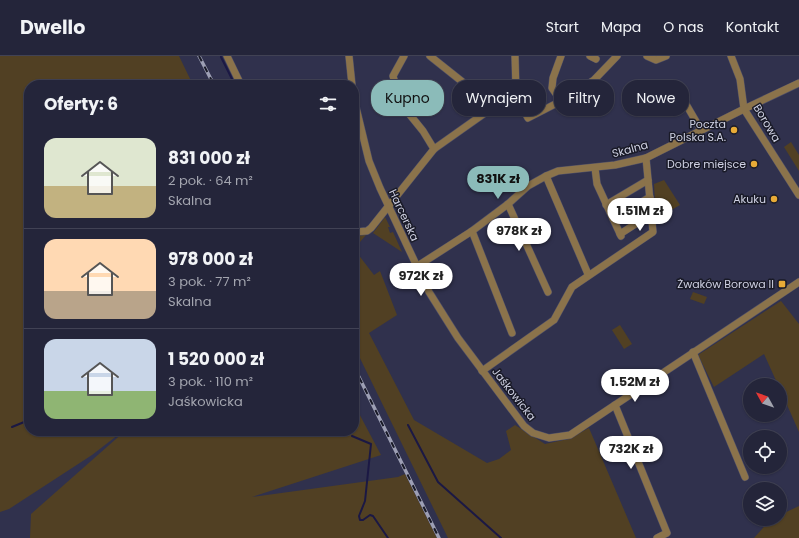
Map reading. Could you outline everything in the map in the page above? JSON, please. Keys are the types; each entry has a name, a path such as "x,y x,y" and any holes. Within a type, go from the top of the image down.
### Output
{"street":[{"path":"228,56 239,80"},
{"path":"349,56 351,80"},
{"path":"404,56 393,76 399,97 406,110 423,131 434,149"},
{"path":"430,56 460,80"},
{"path":"515,56 516,80"},
{"path":"554,91 552,88 553,78 561,56"},
{"path":"594,80 617,56"},
{"path":"647,56 656,60 666,56"},
{"name":"Borowa","path":"731,56 740,79 744,108 799,195"},
{"name":"Skalna","path":"416,267 472,231 508,204 528,186 546,176 558,171 593,168 646,158 744,108 799,83"},
{"path":"689,109 701,130"},
{"path":"359,232 366,231 372,228 434,149 481,116"},
{"name":"Harcerska","path":"359,120 369,161 416,267 429,292 458,338 482,371"},
{"path":"482,371 554,320 559,313 566,295 572,287 588,274 653,232 646,158"},
{"path":"593,168 597,184 620,235 651,214"},
{"path":"546,176 588,274"},
{"path":"606,205 648,180"},
{"path":"613,219 650,197"},
{"path":"508,204 548,292"},
{"path":"472,231 512,332"},
{"name":"Jaśkowicka","path":"482,371 524,426 539,436 549,438 570,434 799,282"},
{"path":"693,352 745,477"},
{"path":"615,405 667,533 657,538"}],"shaded area":[{"path":"0,56 179,56 191,80 24,80 24,436 117,436 92,455 9,509 0,512"},
{"path":"791,142 799,155 799,171 784,147"},
{"path":"664,180 680,205 656,219 654,184"},
{"path":"385,217 390,227 388,227 390,233 393,232 402,252 373,233"},
{"path":"359,235 366,235 359,243"},
{"path":"359,256 374,275 380,271 397,315 369,333 414,420 487,463 499,459 511,450 506,431 515,425 545,444 568,439 589,428 636,538 448,538 359,356"},
{"path":"693,292 707,297 704,304 690,299"},
{"path":"781,301 799,324 799,432 787,405 787,378 775,378 764,354 714,387 698,355"},
{"path":"620,325 632,344 624,349 612,330"},
{"path":"359,413 381,455 252,497 398,477 405,474 437,538 30,538 31,514 119,436 359,436"},
{"path":"799,506 799,538 754,538 765,526 787,526 787,512"}],"waterway":[{"path":"221,57 232,80"},
{"path":"12,427 24,422"},
{"path":"408,425 438,482 501,538"},
{"path":"352,436 371,444 365,501 359,516 360,520 363,520 370,515 373,516 388,538"}],"railway":[{"path":"199,56 211,80"},
{"path":"359,377 439,538"}],"place":[{"name":"Poczta Polska S.A.","path":"734,130"},
{"name":"Dobre miejsce","path":"754,164"},
{"name":"Akuku","path":"774,199"},
{"name":"Żwaków Borowa II","path":"782,284"}]}
